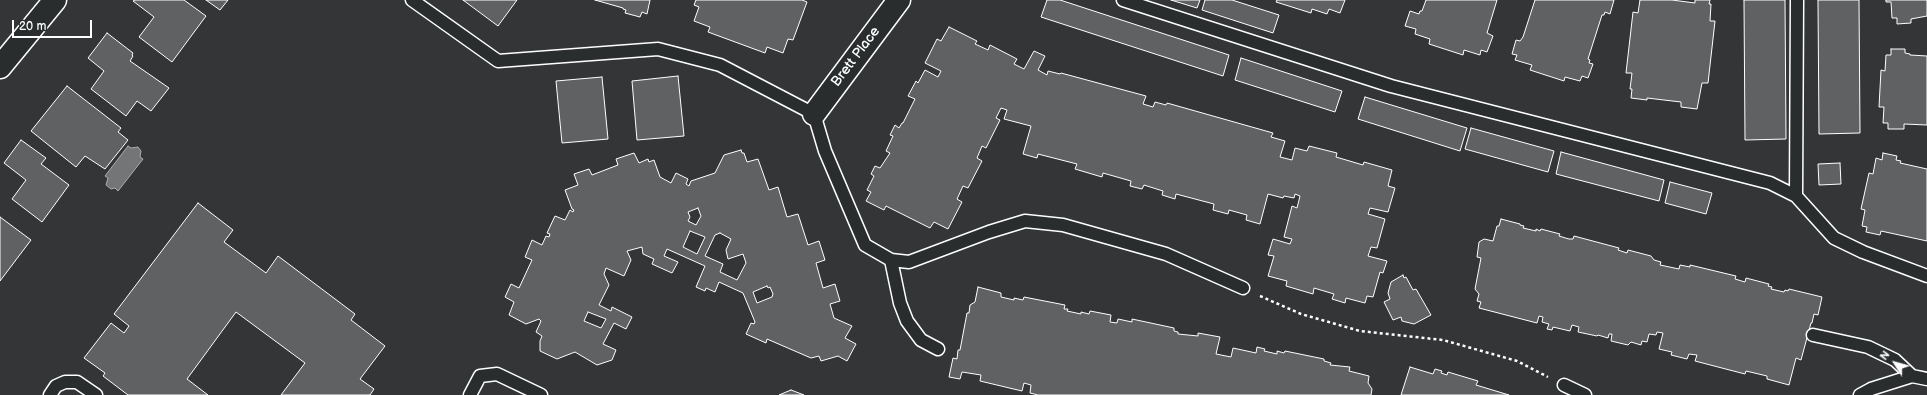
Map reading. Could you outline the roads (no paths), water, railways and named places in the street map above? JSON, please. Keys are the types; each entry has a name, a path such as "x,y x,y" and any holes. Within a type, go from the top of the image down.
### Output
{"street":[{"path":"0,67 55,0"},
{"name":"Brett Place","path":"814,114 899,0"}],"lane":[{"path":"412,0 498,61 658,49 720,65 814,114 825,151 865,245 891,260 909,262 988,232 1025,220 1063,225 1166,254 1243,288"},
{"path":"1123,0 1391,86 1770,183 1796,196 1834,238 1863,252 1927,276"},
{"path":"1796,196 1797,0"},
{"path":"891,260 898,297 907,321 921,340 938,349"},
{"path":"1813,335 1868,347 1895,360 1912,376"},
{"path":"470,395 480,376 497,374 540,395"},
{"path":"1860,395 1871,389 1912,376 1927,379"},
{"path":"50,395 56,386 65,382 77,382 96,395"},
{"path":"1564,385 1585,395"}]}
